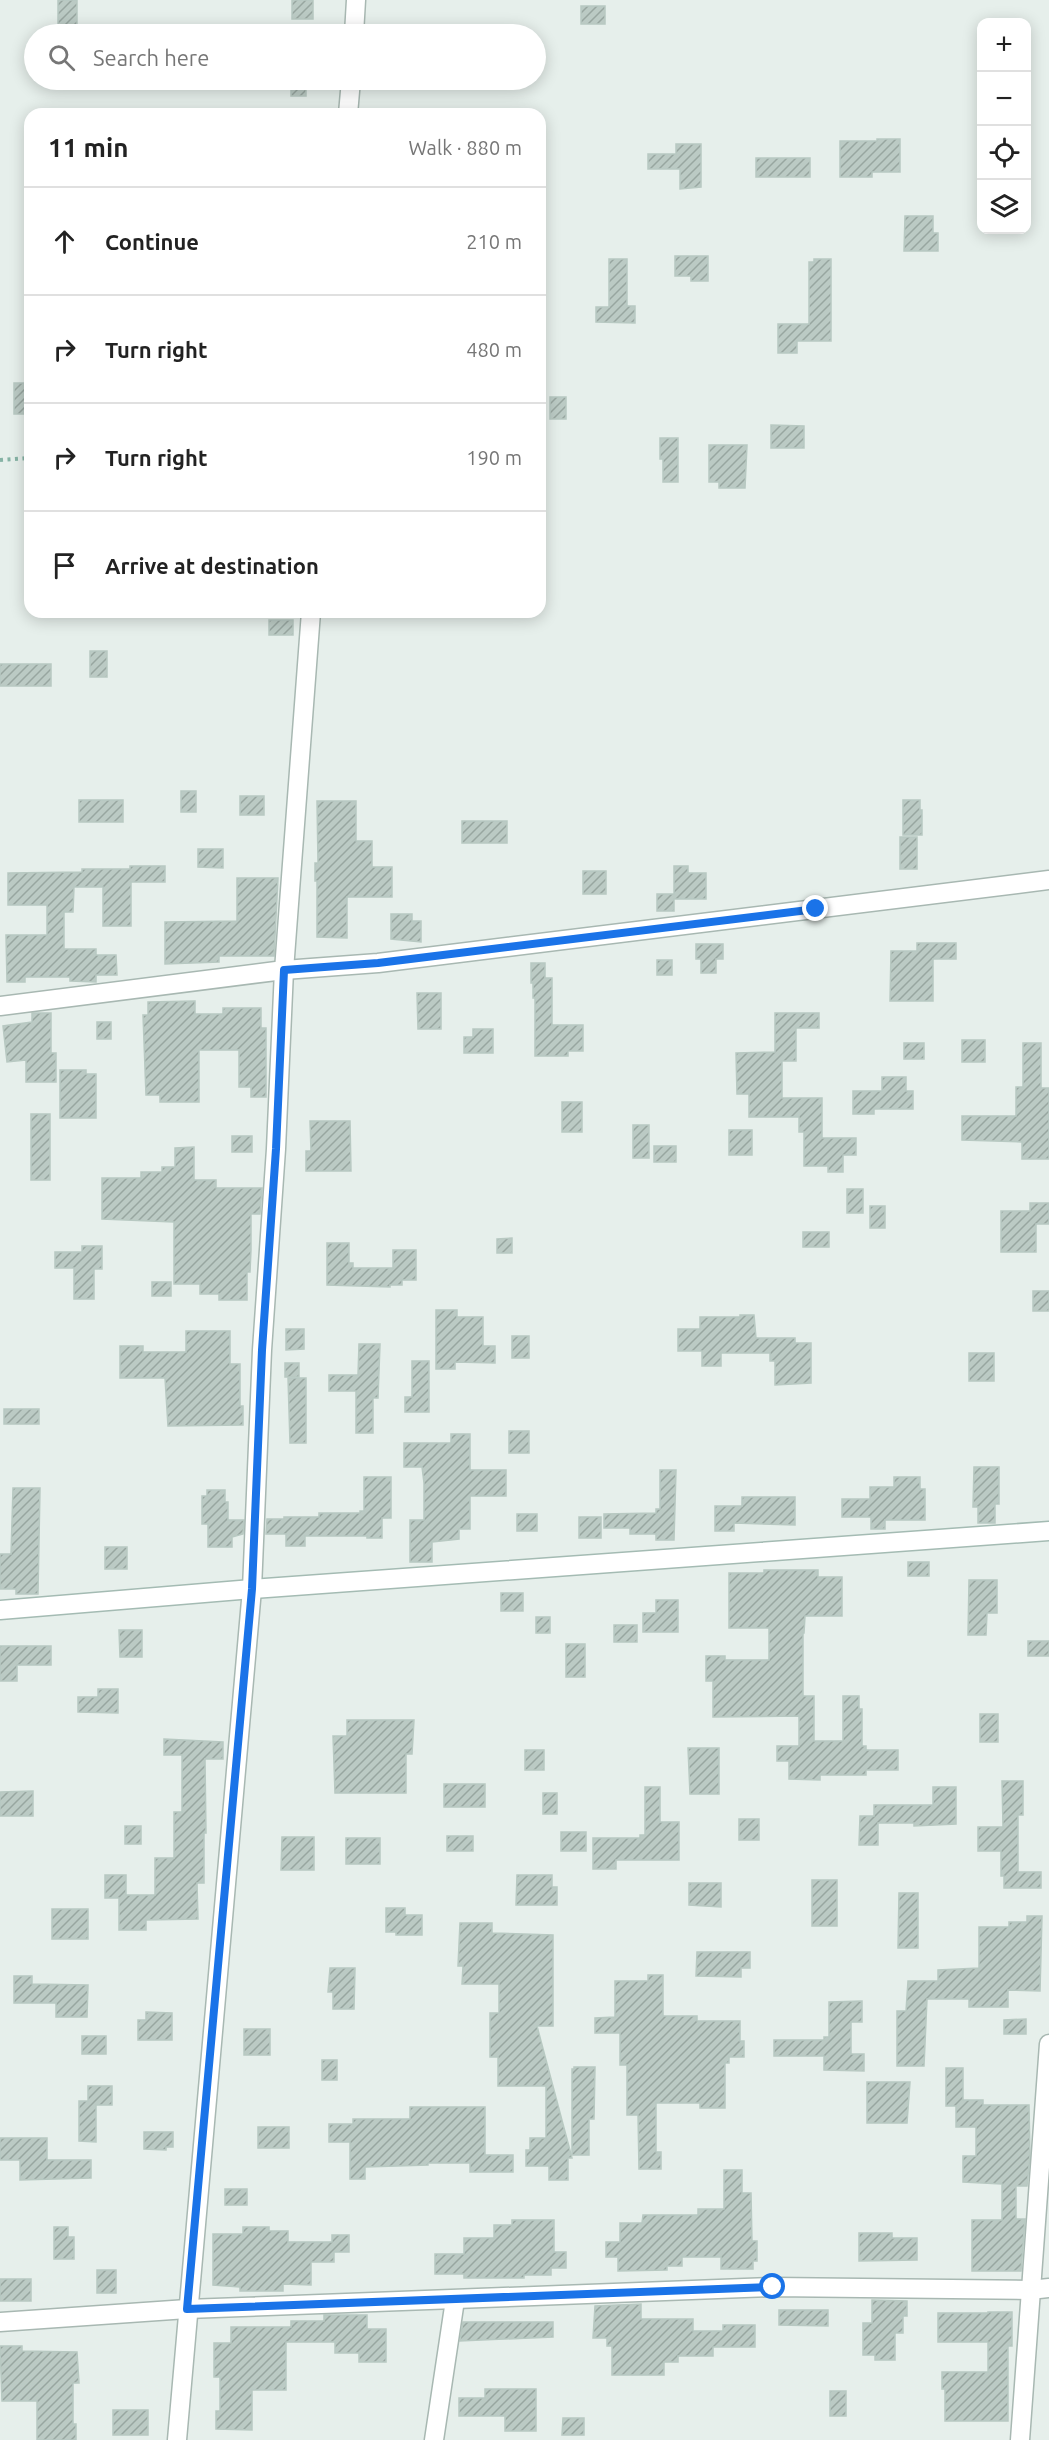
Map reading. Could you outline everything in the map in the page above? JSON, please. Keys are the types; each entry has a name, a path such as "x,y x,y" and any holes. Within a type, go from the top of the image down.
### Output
{"street":[{"path":"355,24 356,0"},
{"path":"349,108 350,90"},
{"path":"177,2440 252,1589 262,1350 276,1149 284,970 311,618"},
{"path":"0,1006 284,970 378,963 1049,880"},
{"path":"0,1610 252,1589 1049,1531"},
{"path":"1020,2440 1029,2290 1049,2044"},
{"path":"0,2322 187,2309 773,2287 1029,2290 1049,2288"},
{"path":"435,2440 455,2300"}],"path":[{"path":"0,460 24,458"}],"building":[{"path":"58,0 77,0 77,24 58,24"},
{"path":"292,0 313,0 313,19 292,19"},
{"path":"581,6 605,6 605,24 581,24"},
{"path":"291,90 306,90 306,96 291,96"},
{"path":"877,139 900,139 900,172 872,172 872,177 840,177 840,141 877,141"},
{"path":"676,144 701,144 701,187 680,189 680,169 648,169 648,154 676,154"},
{"path":"756,158 810,158 810,177 756,177"},
{"path":"905,216 933,216 933,233 938,233 938,251 904,251"},
{"path":"675,256 708,256 708,281 691,281 691,276 675,276"},
{"path":"609,259 627,259 627,306 635,306 635,323 596,322 596,307 609,307"},
{"path":"814,259 831,259 831,341 797,341 797,353 778,353 778,324 809,324 809,262 814,262"},
{"path":"14,383 24,383 24,414 14,414"},
{"path":"550,397 566,397 566,419 550,419"},
{"path":"771,425 804,426 804,448 771,448"},
{"path":"660,438 678,438 678,482 663,482"},
{"path":"709,445 747,445 745,488 719,488 719,482 709,482"},
{"path":"269,620 293,620 293,635 269,635"},
{"path":"90,651 107,651 107,677 90,677"},
{"path":"0,664 51,664 51,686 0,686"},
{"path":"181,791 196,791 196,812 181,812"},
{"path":"240,796 264,796 264,815 240,815"},
{"path":"79,800 123,800 123,822 79,822"},
{"path":"903,800 920,800 922,835 903,835"},
{"path":"317,801 356,801 356,841 372,841 372,867 392,867 392,897 347,897 347,938 317,937 315,863 318,863"},
{"path":"462,821 507,821 507,843 462,843"},
{"path":"900,837 917,837 917,869 900,869"},
{"path":"198,849 223,849 223,868 198,867"},
{"path":"130,866 165,866 165,882 131,882 131,926 103,926 103,887 74,887 73,912 64,912 64,949 96,949 96,955 116,955 117,975 96,975 96,982 70,981 70,977 25,977 25,982 7,982 6,935 47,935 47,905 8,905 8,873 82,872 82,869 130,869"},
{"path":"674,866 688,866 688,873 706,873 706,899 674,899 674,911 657,911 657,894 674,894"},
{"path":"583,871 606,871 606,894 583,894"},
{"path":"237,878 278,878 274,956 219,956 219,962 165,964 165,922 237,921"},
{"path":"391,914 412,914 412,921 421,921 421,942 391,939"},
{"path":"917,943 956,943 956,959 933,959 933,1001 890,1001 891,951 917,951"},
{"path":"696,944 723,944 723,959 716,959 716,973 701,973 701,959 696,959"},
{"path":"657,960 672,960 672,975 657,975"},
{"path":"531,963 545,963 545,978 552,978 552,1025 583,1025 583,1051 568,1051 568,1056 535,1056 535,998 533,998 533,983 531,983"},
{"path":"417,993 441,993 441,1029 418,1029"},
{"path":"195,1001 195,1014 223,1014 223,1008 261,1008 261,1028 266,1028 266,1097 251,1097 251,1087 239,1087 239,1050 199,1050 199,1102 160,1102 160,1095 146,1095 143,1015 148,1015 148,1002"},
{"path":"32,1013 51,1013 51,1053 56,1053 56,1082 26,1082 26,1060 7,1062 3,1026 32,1022"},
{"path":"775,1013 819,1013 819,1028 796,1028 796,1061 782,1061 782,1098 822,1098 822,1138 856,1138 856,1155 843,1155 843,1172 828,1172 828,1166 804,1166 804,1132 799,1132 799,1117 749,1117 749,1094 737,1094 736,1053 775,1052"},
{"path":"97,1022 111,1022 111,1039 97,1039"},
{"path":"473,1029 493,1029 493,1053 464,1053 464,1037 473,1037"},
{"path":"962,1040 985,1040 985,1062 962,1062"},
{"path":"904,1043 924,1043 924,1059 904,1059"},
{"path":"1023,1043 1041,1043 1041,1088 1049,1088 1049,1159 1022,1159 1022,1142 962,1140 962,1116 1016,1116 1016,1087 1023,1087"},
{"path":"60,1070 86,1070 86,1074 96,1074 96,1118 60,1118"},
{"path":"882,1077 906,1077 906,1091 913,1091 913,1109 874,1109 874,1114 853,1114 853,1091 882,1091"},
{"path":"562,1102 582,1102 582,1132 562,1132"},
{"path":"31,1114 50,1114 50,1180 31,1180"},
{"path":"310,1121 350,1121 351,1171 306,1171 306,1151 311,1151"},
{"path":"633,1125 649,1125 649,1158 633,1158"},
{"path":"729,1130 752,1130 752,1155 729,1155"},
{"path":"232,1136 252,1136 252,1152 232,1152"},
{"path":"654,1146 676,1146 676,1162 654,1162"},
{"path":"194,1147 194,1180 216,1180 216,1188 262,1188 260,1214 251,1214 247,1300 219,1300 219,1294 200,1294 200,1284 174,1284 174,1222 102,1219 102,1178 141,1178 141,1172 162,1172 162,1167 175,1167 175,1148"},
{"path":"847,1189 863,1189 863,1213 847,1213"},
{"path":"1030,1203 1049,1203 1049,1224 1036,1224 1036,1252 1001,1252 1001,1211 1030,1211"},
{"path":"870,1206 885,1206 885,1228 870,1228"},
{"path":"803,1232 829,1232 829,1247 803,1247"},
{"path":"512,1238 512,1253 497,1253 497,1239"},
{"path":"327,1243 349,1243 349,1263 353,1263 353,1268 393,1268 393,1250 416,1250 416,1280 402,1280 402,1285 390,1285 390,1287 327,1285"},
{"path":"82,1246 102,1246 102,1269 94,1269 94,1299 74,1299 74,1268 55,1268 55,1252 82,1252"},
{"path":"152,1282 171,1282 171,1296 152,1296"},
{"path":"1033,1291 1049,1291 1049,1311 1033,1311"},
{"path":"436,1310 457,1310 457,1317 483,1317 483,1346 495,1346 495,1363 455,1362 455,1369 436,1369"},
{"path":"740,1315 754,1315 756,1338 795,1338 795,1343 811,1343 811,1383 775,1385 775,1361 770,1361 770,1353 721,1353 721,1366 702,1366 702,1351 678,1351 678,1329 700,1329 700,1317 740,1317"},
{"path":"286,1329 304,1329 304,1349 286,1350"},
{"path":"186,1331 230,1331 230,1364 240,1364 240,1406 243,1406 243,1425 168,1426 165,1378 120,1378 120,1346 143,1346 143,1352 186,1352"},
{"path":"512,1336 529,1336 529,1358 512,1358"},
{"path":"359,1344 380,1344 378,1398 373,1398 373,1433 356,1433 356,1391 329,1391 329,1375 358,1375"},
{"path":"969,1353 994,1353 994,1381 969,1381"},
{"path":"412,1361 429,1361 429,1412 405,1412 405,1397 412,1397"},
{"path":"285,1363 299,1363 299,1377 285,1377"},
{"path":"288,1378 306,1378 306,1443 290,1443"},
{"path":"4,1409 39,1409 39,1424 4,1424"},
{"path":"509,1431 529,1431 529,1453 509,1453"},
{"path":"451,1434 470,1434 470,1470 506,1470 506,1496 470,1496 470,1529 459,1529 459,1539 432,1542 432,1562 410,1562 410,1520 424,1520 424,1483 422,1467 404,1467 404,1443 451,1443"},
{"path":"974,1467 999,1467 999,1504 995,1504 995,1523 978,1523 978,1507 973,1507"},
{"path":"660,1470 676,1470 674,1540 656,1540 656,1534 630,1534 630,1528 604,1528 604,1514 656,1513 656,1509 660,1509"},
{"path":"364,1477 391,1477 391,1518 382,1518 382,1538 305,1536 305,1546 286,1546 286,1534 266,1534 267,1519 319,1517 319,1513 360,1513 364,1511"},
{"path":"894,1477 920,1477 920,1489 925,1489 925,1520 885,1520 885,1529 871,1529 871,1517 842,1517 842,1499 870,1499 870,1487 894,1487"},
{"path":"13,1488 40,1488 38,1594 16,1594 16,1589 0,1589 0,1554 11,1554"},
{"path":"207,1490 225,1490 228,1520 244,1520 243,1534 232,1537 232,1547 208,1547 208,1524 202,1524 202,1496 207,1496"},
{"path":"742,1497 795,1497 795,1525 734,1523 734,1531 715,1531 715,1506 742,1506"},
{"path":"517,1514 537,1514 537,1531 517,1531"},
{"path":"579,1517 601,1517 601,1538 579,1538"},
{"path":"105,1547 127,1547 127,1569 105,1569"},
{"path":"908,1562 929,1562 929,1576 908,1576"},
{"path":"764,1570 818,1570 818,1577 842,1577 842,1616 805,1616 803,1696 814,1696 814,1741 843,1741 843,1696 859,1696 859,1709 862,1709 862,1746 866,1746 866,1750 898,1750 898,1770 866,1770 866,1775 820,1775 820,1780 789,1779 789,1761 777,1761 777,1746 799,1746 799,1716 713,1717 713,1681 706,1681 706,1656 725,1656 725,1660 769,1660 769,1628 729,1628 729,1573 764,1573"},
{"path":"969,1580 997,1580 997,1613 987,1613 986,1635 968,1635"},
{"path":"501,1593 523,1593 523,1611 501,1611"},
{"path":"656,1600 678,1600 678,1632 643,1632 643,1613 656,1613"},
{"path":"536,1617 550,1617 550,1633 536,1633"},
{"path":"614,1625 637,1625 637,1642 614,1642"},
{"path":"119,1630 142,1630 142,1657 120,1657"},
{"path":"1028,1641 1049,1641 1049,1656 1028,1656"},
{"path":"566,1644 585,1644 585,1677 566,1677"},
{"path":"0,1646 51,1646 51,1665 17,1665 17,1681 0,1681"},
{"path":"98,1689 118,1689 118,1713 78,1712 78,1697 98,1697"},
{"path":"980,1714 998,1714 998,1742 980,1742"},
{"path":"347,1720 414,1720 412,1754 406,1754 406,1793 335,1793 333,1736 347,1736"},
{"path":"164,1739 223,1742 223,1759 205,1759 204,1883 197,1883 198,1919 146,1920 146,1930 119,1930 119,1898 105,1898 105,1875 126,1875 126,1895 155,1895 155,1858 174,1858 174,1812 182,1812 182,1755 164,1755"},
{"path":"688,1748 719,1748 719,1794 690,1794"},
{"path":"525,1750 544,1750 544,1770 525,1770"},
{"path":"1002,1781 1023,1781 1023,1815 1018,1815 1018,1872 1041,1872 1041,1888 1004,1888 1004,1876 1001,1876 1001,1851 978,1851 978,1827 1003,1827"},
{"path":"444,1784 485,1784 485,1807 444,1807"},
{"path":"645,1787 660,1787 660,1822 679,1822 679,1860 616,1860 616,1869 593,1869 593,1838 640,1838 640,1835 645,1835"},
{"path":"933,1787 956,1787 956,1824 914,1826 914,1823 878,1823 878,1845 859,1845 860,1816 874,1816 874,1805 933,1805"},
{"path":"33,1791 33,1816 0,1816 0,1792"},
{"path":"543,1793 557,1793 557,1814 543,1814"},
{"path":"739,1819 759,1819 759,1840 739,1840"},
{"path":"125,1826 141,1826 141,1844 125,1844"},
{"path":"561,1832 586,1832 586,1851 561,1851"},
{"path":"447,1836 473,1836 473,1851 447,1851"},
{"path":"282,1837 314,1837 314,1870 281,1870"},
{"path":"346,1838 380,1838 380,1864 346,1864"},
{"path":"517,1875 552,1875 552,1887 557,1887 557,1905 516,1905"},
{"path":"812,1880 837,1880 837,1926 812,1926"},
{"path":"689,1883 721,1883 721,1907 689,1905"},
{"path":"899,1893 918,1893 918,1948 898,1948"},
{"path":"386,1908 405,1908 405,1915 422,1915 422,1935 396,1935 396,1932 386,1932"},
{"path":"52,1909 88,1909 88,1939 52,1939"},
{"path":"1027,1916 1042,1916 1040,1991 1008,1990 1008,2007 969,2007 969,1999 927,1999 924,2066 897,2066 897,2011 906,2011 908,1981 938,1981 938,1970 979,1968 979,1927 1009,1927 1009,1922 1027,1922"},
{"path":"460,1923 492,1923 492,1933 553,1935 553,2026 537,2026 572,2158 568,2158 568,2180 549,2180 549,2166 526,2166 526,2150 530,2150 530,2138 546,2138 546,2086 498,2086 498,2057 490,2057 490,2013 499,2013 499,1984 462,1984 463,1966 458,1966"},
{"path":"697,1952 750,1952 750,1968 741,1968 741,1977 696,1976"},
{"path":"330,1968 355,1968 354,2009 333,2009 333,1992 328,1992"},
{"path":"648,1975 663,1975 663,2016 697,2016 697,2021 740,2021 740,2041 744,2041 744,2057 729,2057 729,2063 725,2063 725,2108 700,2108 700,2103 656,2103 656,2152 661,2152 661,2169 639,2169 638,2115 627,2115 627,2065 620,2065 620,2033 595,2033 595,2018 615,2017 615,1981 648,1981"},
{"path":"14,1976 32,1976 32,1984 88,1985 87,2017 56,2017 56,2003 14,2003"},
{"path":"862,2001 862,2022 851,2022 851,2054 864,2054 864,2071 824,2070 824,2056 774,2056 774,2040 824,2040 824,2037 829,2037 829,2002"},
{"path":"146,2012 172,2013 172,2040 138,2040 138,2020 146,2020"},
{"path":"1026,2019 1026,2034 1004,2034 1004,2020"},
{"path":"244,2029 270,2029 270,2055 244,2055"},
{"path":"82,2036 106,2036 106,2054 82,2054"},
{"path":"322,2060 337,2060 337,2080 322,2080"},
{"path":"574,2067 595,2067 594,2119 589,2119 589,2155 572,2155 572,2069"},
{"path":"946,2068 963,2068 963,2100 983,2100 983,2105 1029,2105 1030,2156 1027,2186 1016,2186 1016,2219 1025,2219 1021,2271 972,2271 972,2220 1002,2220 1002,2184 963,2182 963,2156 976,2156 976,2127 956,2127 956,2106 946,2106"},
{"path":"867,2082 910,2082 907,2123 867,2123"},
{"path":"88,2086 112,2086 112,2105 96,2105 96,2142 79,2141 79,2101 88,2101"},
{"path":"410,2107 485,2107 485,2155 513,2155 513,2172 470,2172 470,2163 428,2163 428,2165 365,2167 365,2179 350,2179 350,2142 329,2142 329,2124 353,2124 353,2119 410,2119"},
{"path":"258,2127 289,2127 289,2148 258,2148"},
{"path":"144,2132 173,2132 173,2147 166,2147 166,2150 144,2149"},
{"path":"0,2138 47,2138 47,2160 91,2160 91,2178 20,2180 20,2160 0,2160"},
{"path":"724,2170 742,2170 742,2193 751,2193 752,2241 757,2241 757,2261 753,2261 753,2269 721,2269 721,2257 682,2257 682,2266 667,2266 667,2270 618,2271 618,2257 606,2257 606,2242 620,2242 620,2223 642,2223 643,2215 698,2215 698,2209 724,2209"},
{"path":"225,2189 247,2189 247,2205 225,2205"},
{"path":"512,2220 554,2220 554,2252 566,2252 566,2268 551,2268 551,2275 524,2275 524,2278 464,2278 464,2274 435,2274 435,2254 464,2254 464,2238 494,2238 494,2225 512,2225"},
{"path":"54,2227 68,2227 68,2237 74,2237 74,2259 54,2259"},
{"path":"243,2227 269,2227 269,2231 288,2231 288,2242 332,2242 332,2235 349,2235 349,2252 334,2252 334,2262 311,2262 311,2285 283,2284 283,2291 240,2291 240,2287 213,2285 213,2234 243,2234"},
{"path":"859,2233 892,2233 892,2238 917,2238 917,2260 859,2261"},
{"path":"97,2270 116,2270 116,2293 97,2293"},
{"path":"0,2279 31,2279 31,2301 0,2301"},
{"path":"872,2300 907,2301 907,2316 903,2316 903,2333 895,2333 895,2360 875,2360 875,2355 863,2355 863,2323 872,2323"},
{"path":"641,2304 641,2319 693,2319 693,2331 723,2331 723,2325 755,2325 755,2347 713,2347 713,2356 678,2356 678,2362 664,2362 664,2375 612,2375 612,2346 607,2346 607,2338 593,2338 595,2306"},
{"path":"779,2310 828,2310 828,2326 779,2325"},
{"path":"1012,2312 1012,2346 1008,2346 1008,2421 945,2421 945,2389 942,2389 942,2372 988,2372 988,2342 938,2342 938,2313"},
{"path":"324,2315 367,2315 367,2329 386,2329 386,2362 359,2362 359,2353 335,2353 335,2342 286,2342 286,2390 252,2390 252,2430 216,2429 216,2411 220,2411 220,2377 214,2377 214,2343 231,2343 231,2327 291,2327 291,2321 324,2321"},
{"path":"463,2322 553,2322 553,2337 460,2341"},
{"path":"0,2346 22,2346 22,2351 77,2352 79,2383 73,2383 73,2424 76,2424 76,2440 37,2440 37,2401 2,2401"},
{"path":"485,2389 536,2389 536,2431 505,2431 505,2416 459,2416 459,2398 485,2398"},
{"path":"830,2391 846,2391 846,2416 830,2416"},
{"path":"113,2410 148,2410 148,2435 113,2435"},
{"path":"563,2418 584,2418 584,2435 562,2435"}],"route":[{"path":"773,2287 187,2309 252,1589 262,1350 271,1190 276,1149 284,970 378,963 816,909"}]}
